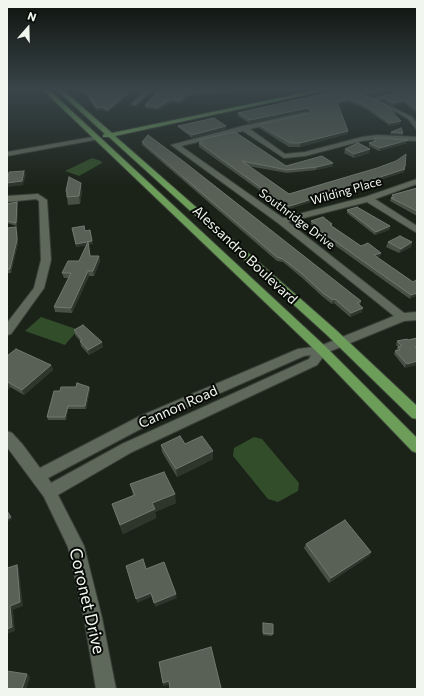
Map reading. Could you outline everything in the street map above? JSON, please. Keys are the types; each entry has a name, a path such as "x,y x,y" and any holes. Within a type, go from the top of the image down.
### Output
{"main road":[{"name":"Alessandro Boulevard","path":"81,122 322,350 417,447"},
{"name":"Alessandro Boulevard","path":"95,122 341,342 417,414"},
{"path":"107,134 158,122"},
{"path":"96,136 164,122"}],"street":[{"path":"243,128 268,122"},
{"path":"243,128 284,156 305,154 362,139 378,137 417,139"},
{"name":"Southridge Drive","path":"243,128 175,145 281,221 402,317"},
{"path":"7,149 96,136"},
{"path":"7,154 96,136"},
{"name":"Wilding Place","path":"281,221 368,199 417,181"},
{"path":"7,199 38,196 43,200 46,260 39,288 7,331"},
{"path":"368,199 417,230"},
{"name":"Cannon Road","path":"38,476 143,421 302,352 322,350 402,317 417,316"},
{"name":"Cannon Road","path":"49,492 127,448 313,362 322,350"},
{"name":"Coronet Drive","path":"7,437 18,449 49,492 76,546 94,618 106,689"}],"green space":[{"path":"92,158 101,161 102,163 79,176 65,171"},
{"path":"41,317 76,329 76,332 65,345 25,331"},
{"path":"254,437 262,439 299,483 298,491 278,502 268,499 233,456 234,448"}],"building":[{"path":"194,122 221,122 226,126 192,135 178,126"},
{"path":"270,122 345,122 348,131 300,143 290,143 259,125"},
{"path":"401,128 403,133 391,132"},
{"path":"235,132 286,166 322,156 333,163 317,167 287,170 242,161 289,194 377,168 396,161 406,154 405,167 403,168 405,169 290,206 285,205 199,143 203,143 199,140"},
{"path":"148,135 361,301 357,303 363,308 351,313 335,299 333,300 323,293 283,259 277,257 142,142"},
{"path":"374,138 408,140 380,148 369,143 376,141"},
{"path":"358,143 370,149 354,154 345,149"},
{"path":"24,171 22,181 7,183 9,172"},
{"path":"69,177 81,183 79,196 67,197 66,191"},
{"path":"417,188 417,211 391,198 394,197 392,195"},
{"path":"17,202 16,223 7,221 7,204"},
{"path":"357,207 390,226 376,232 347,210"},
{"path":"323,217 332,224 330,225 361,246 368,243 381,253 374,255 413,282 416,280 417,293 411,295 312,225 316,224 311,221"},
{"path":"84,226 85,231 90,230 92,241 76,244 72,228"},
{"path":"16,227 17,240 10,269 7,269 7,228"},
{"path":"400,236 412,242 401,249 388,242"},
{"path":"88,242 90,256 99,256 93,271 88,271 71,308 54,307 71,273 62,273 68,261 79,261"},
{"path":"83,325 102,342 88,350 80,341 82,340 74,330"},
{"path":"417,338 417,347 415,347 417,349 417,361 407,364 395,351 400,350 398,347 402,346 397,341"},
{"path":"16,349 51,365 22,390 8,382 7,383 7,356"},
{"path":"77,383 89,387 85,406 68,406 65,417 47,417 54,391 60,391 61,387 76,387"},
{"path":"180,436 185,444 202,436 213,451 176,469 161,445"},
{"path":"164,472 175,494 152,503 155,509 120,525 112,504 135,495 130,484"},
{"path":"7,511 11,517 7,519"},
{"path":"345,520 371,552 331,578 306,544"},
{"path":"143,559 146,569 164,562 176,594 154,603 151,593 136,599 126,566"},
{"path":"17,565 20,602 10,606 12,627 7,629 7,568"},
{"path":"263,623 273,624 273,634 263,633"},
{"path":"211,647 221,688 170,689 169,681 163,683 159,662"},
{"path":"7,671 27,674 22,689 7,689"}]}
